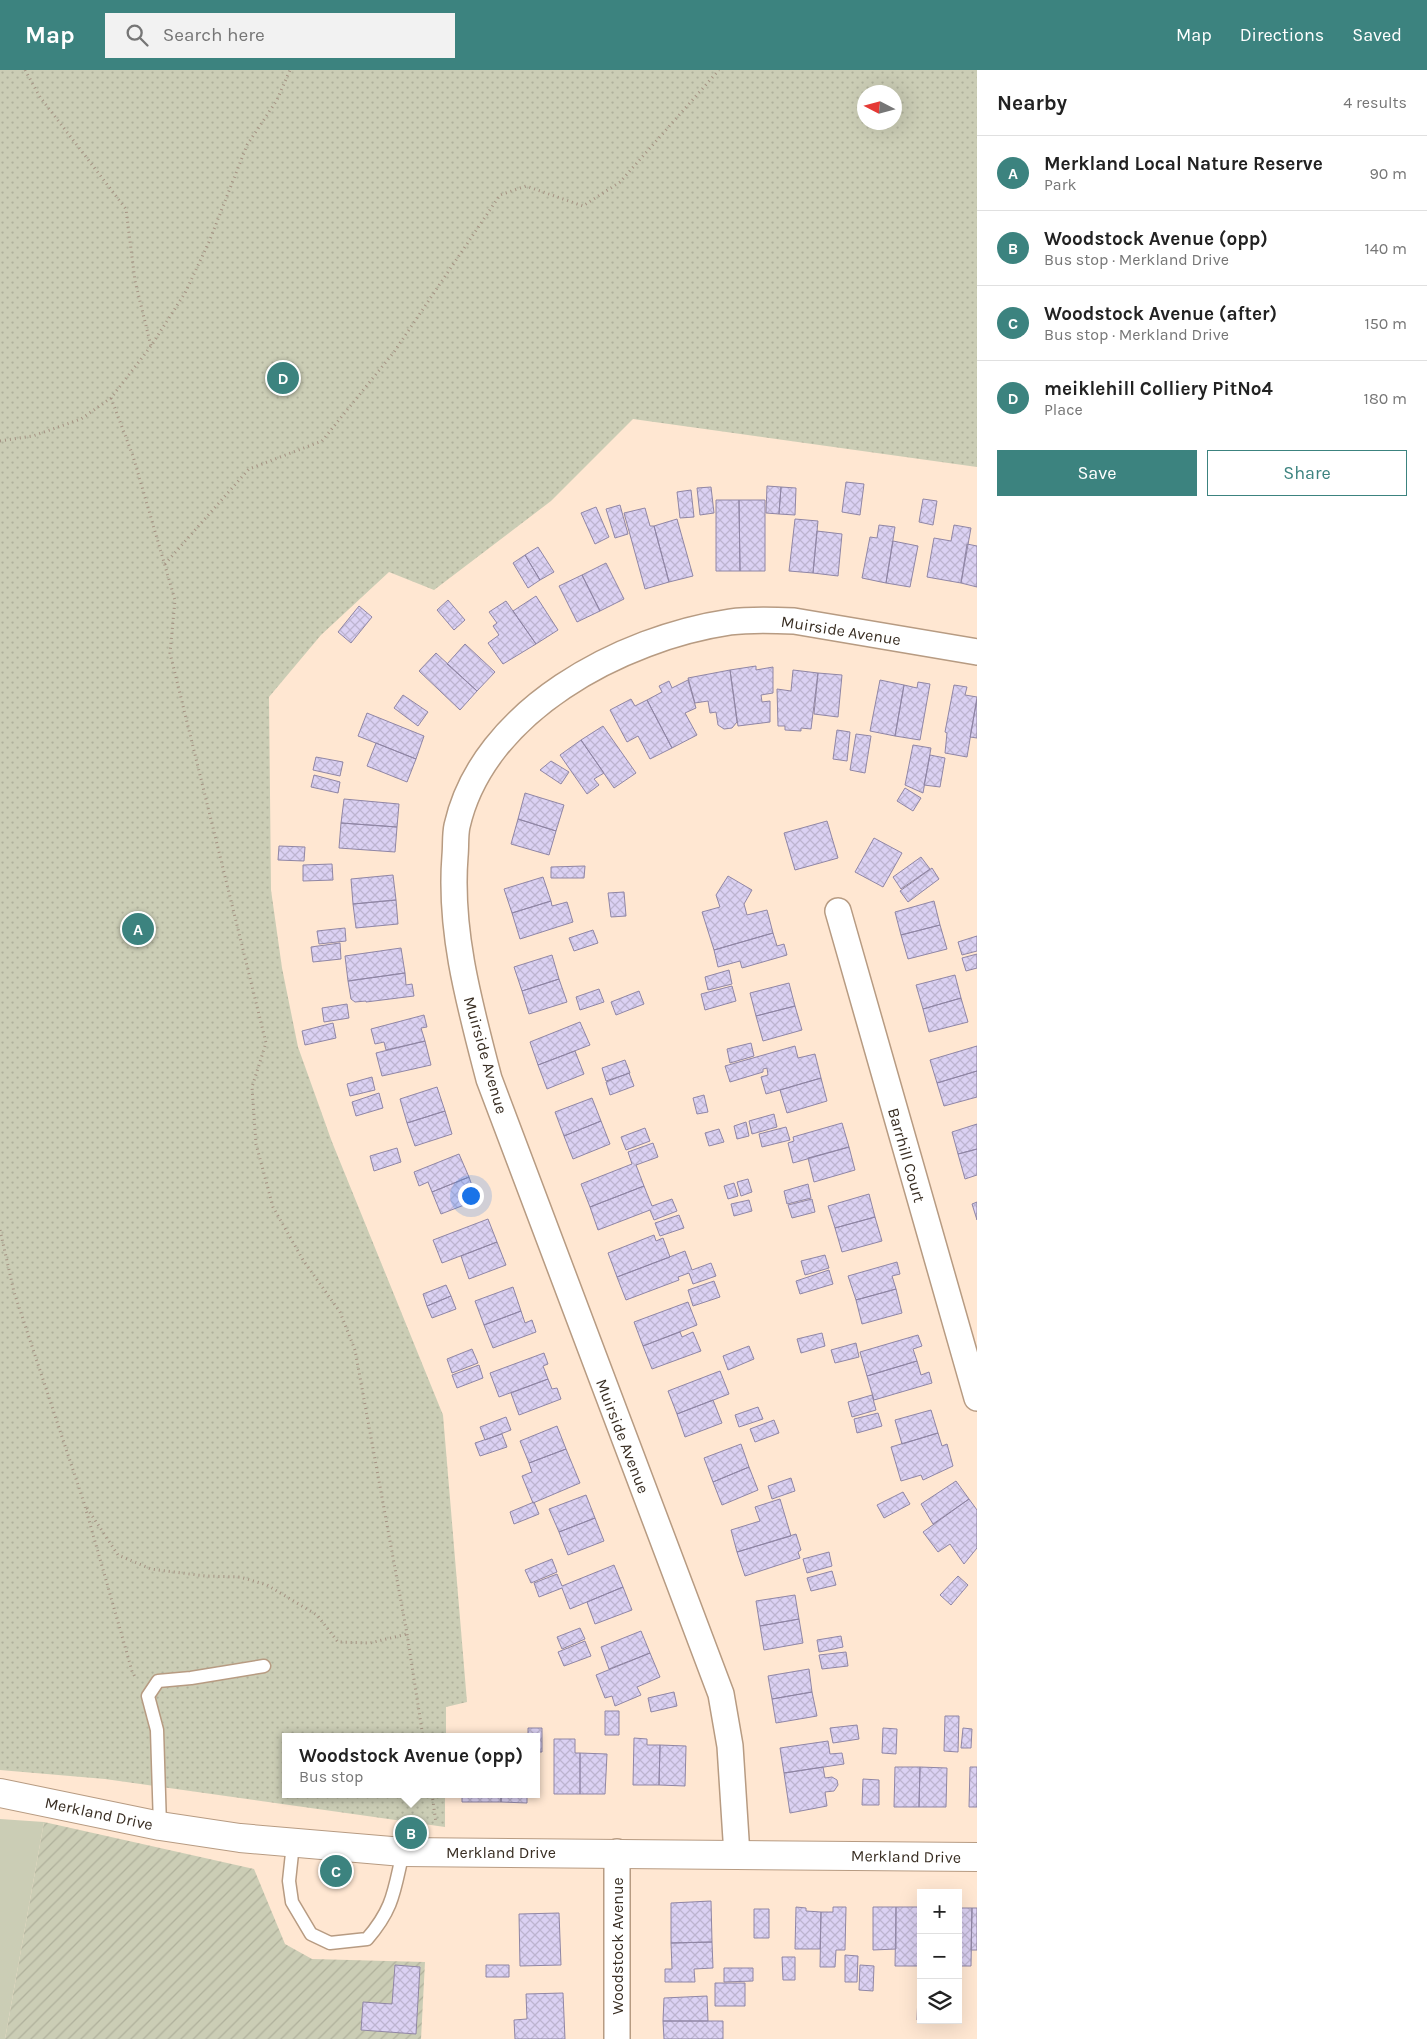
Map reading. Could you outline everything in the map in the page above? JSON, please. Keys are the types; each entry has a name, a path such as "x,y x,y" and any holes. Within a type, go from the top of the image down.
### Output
{"street":[{"name":"Muirside Avenue","path":"736,1855 730,1746 721,1694 489,1079 470,1005 454,922 454,870 457,826 471,786 493,752 524,716 565,685 609,660 645,644 689,630 731,622 766,620 794,621 977,652"},
{"name":"Barrhill Court","path":"838,911 977,1398"},
{"name":"Merkland Drive","path":"0,1793 160,1826 293,1844 403,1852 617,1852 977,1857"},
{"name":"Woodstock Avenue","path":"617,1852 618,2039"}],"lane":[{"path":"160,1826 157,1730 148,1696 158,1681 191,1678 264,1666"},
{"path":"293,1844 289,1881 292,1902 311,1934 330,1943 366,1939 381,1923 390,1907 403,1852"}],"path":[{"path":"25,70 40,97 126,210 135,282 151,346"},
{"path":"0,441 33,436 81,419 111,398 151,346 185,293 209,242 247,145 277,100 290,70"},
{"path":"165,564 249,469 322,442 394,352 500,195 526,186 583,206 620,182 720,70"},
{"path":"111,398 133,456 175,600 170,654 266,1043 252,1087 256,1144 273,1207 302,1260 340,1312 355,1350 407,1634 422,1733"},
{"path":"0,1230 14,1292 84,1503 132,1671 148,1696"},
{"path":"84,1503 118,1555 151,1569 205,1576 240,1577 267,1585 317,1615 338,1642 370,1643 407,1634"}],"green space":[{"path":"0,70 977,70 977,467 633,419 551,501 434,590 389,572 321,635 269,697 271,890 282,968 298,1047 332,1142 443,1415 467,1702 446,1707 446,1733 282,1733 282,1798 445,1798 445,1827 105,1779 0,1770"},
{"path":"0,1819 44,1822 5,2039 0,2039"},
{"path":"44,1822 254,1869 285,1944 312,1959 425,1962 421,2039 5,2039"}],"building":[{"path":"846,482 864,484 860,515 842,512"},
{"path":"767,486 781,487 779,514 766,513"},
{"path":"711,487 714,513 700,515 697,488"},
{"path":"781,487 796,488 795,515 779,514"},
{"path":"691,490 694,517 680,518 677,492"},
{"path":"923,499 937,501 933,525 919,522"},
{"path":"716,500 739,500 740,571 716,571"},
{"path":"739,500 765,500 765,571 740,571"},
{"path":"620,505 628,534 615,538 606,509"},
{"path":"596,507 609,537 595,544 581,513"},
{"path":"645,508 650,526 654,526 669,582 645,589 624,513"},
{"path":"677,519 693,576 669,582 654,526"},
{"path":"795,519 818,521 813,573 789,571"},
{"path":"879,525 895,527 886,583 862,578 870,537 877,538"},
{"path":"954,525 971,528 961,583 927,577 934,538 951,541"},
{"path":"817,531 842,534 838,576 813,573"},
{"path":"893,541 918,546 910,587 886,583"},
{"path":"967,544 977,546 977,587 961,583"},
{"path":"538,547 554,572 540,580 525,555"},
{"path":"525,555 540,580 528,588 513,563"},
{"path":"606,563 624,599 600,611 582,575"},
{"path":"582,575 600,611 577,622 559,586"},
{"path":"536,596 558,630 536,644 513,611"},
{"path":"448,600 465,620 454,630 437,610"},
{"path":"506,601 536,644 503,664 488,643 499,635 493,626 497,623 489,612"},
{"path":"359,606 372,617 351,643 338,632"},
{"path":"465,644 495,672 477,691 447,664"},
{"path":"436,653 477,691 460,710 419,671"},
{"path":"756,666 756,670 773,667 773,693 761,695 762,702 770,701 770,722 738,726 730,670"},
{"path":"730,670 737,722 732,728 724,729 718,725 716,712 710,713 708,701 695,703 688,678"},
{"path":"793,670 818,673 811,729 801,728 801,731 785,730 785,726 778,726 777,689 791,691"},
{"path":"818,673 842,675 838,717 814,714"},
{"path":"688,680 696,708 685,713 697,735 672,748 647,700 662,692 659,686 669,681 672,688"},
{"path":"880,680 904,685 895,736 870,731"},
{"path":"918,682 930,684 920,740 895,736 904,685 917,688"},
{"path":"954,685 967,687 965,695 977,697 967,757 945,753 947,733 945,732"},
{"path":"403,695 428,712 418,726 394,708"},
{"path":"631,699 635,706 647,700 672,748 650,759 638,736 627,742 610,710"},
{"path":"977,700 977,738 970,737"},
{"path":"367,713 424,736 416,759 358,736"},
{"path":"603,726 636,773 614,788 581,740"},
{"path":"837,730 850,732 847,761 833,759"},
{"path":"856,734 871,736 865,773 850,770"},
{"path":"581,740 604,773 594,779 599,785 587,794 560,755"},
{"path":"376,743 416,759 407,782 367,766"},
{"path":"913,745 931,748 923,793 905,785"},
{"path":"930,755 945,758 940,787 924,785"},
{"path":"316,757 343,762 340,776 313,770"},
{"path":"551,761 569,772 561,784 540,770"},
{"path":"314,775 340,782 338,793 311,787"},
{"path":"905,788 921,798 913,811 897,801"},
{"path":"525,793 564,805 556,831 518,819"},
{"path":"344,799 399,804 397,827 341,823"},
{"path":"518,819 556,831 549,855 511,844"},
{"path":"827,821 838,858 795,870 784,833"},
{"path":"341,823 397,827 395,852 339,848"},
{"path":"874,838 902,853 883,887 855,872"},
{"path":"279,846 305,847 304,861 278,860"},
{"path":"921,857 930,869 901,889 893,877"},
{"path":"332,864 333,880 303,881 303,865"},
{"path":"585,866 584,878 551,878 551,867"},
{"path":"932,868 939,879 908,902 900,891"},
{"path":"393,875 396,900 353,904 351,879"},
{"path":"728,876 752,890 744,904 747,915 767,910 773,933 714,950 702,912 720,907 716,895"},
{"path":"543,877 551,901 512,913 504,889"},
{"path":"624,892 626,916 611,917 608,893"},
{"path":"396,900 398,924 356,928 353,904"},
{"path":"551,901 552,906 567,902 573,922 520,939 512,913"},
{"path":"934,901 940,925 901,935 895,912"},
{"path":"940,925 947,949 908,959 901,935"},
{"path":"345,928 346,941 319,944 317,931"},
{"path":"593,930 598,943 574,951 569,938"},
{"path":"773,933 777,946 784,944 787,955 742,968 740,961 718,967 714,950"},
{"path":"977,936 977,951 962,955 958,942"},
{"path":"340,943 341,959 313,962 311,947"},
{"path":"401,948 405,973 348,981 345,956"},
{"path":"977,954 977,968 966,971 962,958"},
{"path":"552,955 559,979 522,991 514,967"},
{"path":"729,970 732,984 708,990 705,977"},
{"path":"405,973 406,985 412,984 414,996 366,1002 355,1002 351,999 348,981"},
{"path":"955,975 961,998 923,1009 916,985"},
{"path":"559,979 567,1002 529,1014 522,991"},
{"path":"789,983 795,1006 756,1016 750,993"},
{"path":"732,986 736,1001 705,1010 701,994"},
{"path":"599,989 604,1002 580,1010 576,997"},
{"path":"639,991 644,1004 616,1015 611,1002"},
{"path":"961,998 968,1022 929,1032 923,1009"},
{"path":"347,1004 349,1018 324,1022 322,1008"},
{"path":"795,1006 802,1030 763,1041 756,1016"},
{"path":"424,1015 427,1027 421,1028 425,1041 386,1050 384,1042 375,1044 371,1029"},
{"path":"580,1022 590,1045 538,1065 530,1042"},
{"path":"333,1023 336,1038 305,1045 302,1031"},
{"path":"425,1041 431,1065 382,1076 376,1053"},
{"path":"751,1043 754,1056 730,1063 727,1049"},
{"path":"795,1046 798,1058 815,1054 821,1078 766,1094 761,1077 768,1075 767,1068 763,1069 763,1072 730,1082 725,1066"},
{"path":"977,1046 977,1071 937,1083 930,1060"},
{"path":"575,1051 584,1074 547,1089 538,1065"},
{"path":"625,1060 630,1073 606,1081 602,1068"},
{"path":"977,1071 977,1097 944,1106 937,1083"},
{"path":"629,1073 634,1086 610,1095 606,1082"},
{"path":"372,1077 375,1090 350,1096 347,1084"},
{"path":"821,1078 827,1101 787,1113 780,1090"},
{"path":"437,1087 445,1111 407,1123 400,1099"},
{"path":"379,1093 383,1108 356,1116 352,1102"},
{"path":"704,1095 708,1112 697,1114 693,1098"},
{"path":"592,1098 601,1121 564,1136 555,1112"},
{"path":"445,1111 452,1134 415,1146 407,1123"},
{"path":"774,1114 777,1127 752,1134 749,1121"},
{"path":"601,1121 610,1144 573,1159 564,1136"},
{"path":"746,1122 749,1136 737,1139 734,1126"},
{"path":"842,1123 849,1147 793,1163 788,1143 794,1141 793,1137"},
{"path":"977,1124 977,1149 958,1154 952,1132"},
{"path":"786,1127 790,1140 762,1147 759,1134"},
{"path":"645,1128 650,1141 626,1150 621,1137"},
{"path":"719,1129 724,1142 709,1146 705,1133"},
{"path":"653,1143 658,1157 636,1165 644,1186 590,1207 581,1184 632,1164 628,1152"},
{"path":"849,1147 855,1170 814,1182 808,1158"},
{"path":"397,1148 401,1162 374,1171 370,1156"},
{"path":"977,1149 977,1175 965,1179 958,1154"},
{"path":"459,1154 469,1177 432,1192 428,1182 419,1186 414,1172"},
{"path":"469,1177 477,1200 441,1214 432,1192"},
{"path":"748,1179 752,1192 741,1196 737,1182"},
{"path":"734,1183 738,1196 728,1199 724,1186"},
{"path":"808,1184 811,1198 787,1204 784,1191"},
{"path":"644,1186 652,1206 672,1199 677,1211 654,1220 650,1210 598,1230 590,1207"},
{"path":"869,1194 875,1217 835,1228 828,1206"},
{"path":"812,1199 815,1212 792,1218 788,1205"},
{"path":"749,1200 752,1211 734,1216 731,1204"},
{"path":"977,1202 977,1220 972,1204"},
{"path":"679,1215 684,1228 660,1236 655,1223"},
{"path":"875,1217 882,1241 842,1252 835,1228"},
{"path":"488,1219 497,1242 442,1263 433,1240"},
{"path":"654,1235 656,1241 663,1238 670,1257 617,1277 608,1253"},
{"path":"497,1242 506,1265 469,1279 461,1256"},
{"path":"685,1251 692,1270 711,1263 716,1276 693,1284 689,1273 678,1277 679,1280 626,1300 617,1277"},
{"path":"825,1255 829,1268 805,1275 801,1261"},
{"path":"897,1262 900,1274 892,1276 896,1289 856,1300 848,1276"},
{"path":"829,1270 833,1284 800,1294 796,1281"},
{"path":"714,1281 720,1297 693,1306 688,1290"},
{"path":"446,1285 451,1296 427,1306 423,1294"},
{"path":"513,1287 521,1311 484,1325 475,1301"},
{"path":"896,1289 902,1313 862,1324 856,1300"},
{"path":"451,1296 456,1309 432,1318 427,1306"},
{"path":"688,1302 697,1325 643,1346 634,1322"},
{"path":"521,1311 525,1323 532,1320 536,1332 493,1348 484,1325"},
{"path":"680,1332 682,1337 693,1332 701,1351 652,1369 643,1346"},
{"path":"822,1333 825,1346 801,1353 797,1339"},
{"path":"918,1335 922,1346 913,1349 917,1361 867,1376 860,1352"},
{"path":"856,1343 859,1357 835,1363 831,1350"},
{"path":"749,1346 754,1359 728,1370 723,1356"},
{"path":"472,1349 478,1363 452,1373 447,1359"},
{"path":"544,1353 548,1364 543,1366 548,1379 499,1397 490,1373"},
{"path":"917,1361 921,1375 929,1372 932,1383 874,1400 867,1376"},
{"path":"479,1365 483,1378 457,1388 452,1375"},
{"path":"720,1371 729,1394 677,1414 668,1391"},
{"path":"548,1379 552,1389 557,1388 561,1399 519,1415 511,1393"},
{"path":"872,1395 876,1410 852,1417 848,1402"},
{"path":"713,1400 722,1423 685,1437 677,1414"},
{"path":"758,1407 763,1419 739,1427 735,1415"},
{"path":"931,1410 938,1433 902,1444 895,1420"},
{"path":"878,1413 882,1426 857,1433 854,1419"},
{"path":"506,1417 511,1430 485,1440 480,1427"},
{"path":"774,1420 779,1433 755,1442 750,1429"},
{"path":"557,1426 566,1449 529,1463 520,1441"},
{"path":"938,1433 942,1446 947,1444 953,1466 923,1480 921,1475 901,1481 891,1447"},
{"path":"502,1434 507,1447 480,1456 475,1443"},
{"path":"741,1444 749,1467 713,1482 704,1458"},
{"path":"566,1449 580,1483 533,1503 522,1476 532,1472 529,1463"},
{"path":"749,1467 758,1490 722,1505 713,1482"},
{"path":"791,1478 795,1491 772,1499 768,1486"},
{"path":"956,1481 969,1499 933,1524 921,1504"},
{"path":"903,1492 910,1504 884,1518 877,1505"},
{"path":"586,1495 595,1518 559,1532 549,1509"},
{"path":"780,1499 791,1536 737,1552 731,1530 760,1521 755,1507"},
{"path":"969,1499 977,1510 977,1548 964,1564 950,1544 938,1552 923,1532"},
{"path":"534,1502 539,1514 514,1524 510,1512"},
{"path":"595,1518 604,1541 568,1555 559,1532"},
{"path":"796,1534 801,1550 798,1552 800,1558 745,1576 737,1552"},
{"path":"829,1552 832,1566 807,1573 803,1559"},
{"path":"552,1559 557,1572 531,1583 525,1570"},
{"path":"614,1565 623,1587 570,1609 562,1588 539,1597 534,1583 557,1574 562,1586"},
{"path":"832,1571 836,1585 811,1591 807,1578"},
{"path":"958,1576 968,1585 951,1605 940,1595"},
{"path":"623,1587 632,1610 595,1624 587,1602"},
{"path":"795,1595 799,1619 760,1626 756,1601"},
{"path":"799,1619 803,1643 764,1650 760,1626"},
{"path":"580,1628 585,1639 562,1649 557,1637"},
{"path":"641,1631 650,1653 609,1669 601,1647"},
{"path":"841,1636 843,1647 819,1652 817,1640"},
{"path":"585,1641 591,1656 564,1666 558,1652"},
{"path":"846,1652 848,1666 822,1669 819,1655"},
{"path":"650,1653 660,1677 637,1687 641,1695 615,1706 612,1696 605,1698 596,1675"},
{"path":"809,1669 812,1692 772,1699 768,1676"},
{"path":"674,1692 677,1706 651,1712 648,1698"},
{"path":"812,1692 817,1716 776,1723 772,1699"},
{"path":"605,1711 619,1711 619,1735 605,1735"},
{"path":"945,1716 959,1716 958,1752 944,1751"},
{"path":"857,1725 859,1739 833,1743 830,1728"},
{"path":"528,1728 542,1728 542,1752 540,1752 540,1733 528,1733"},
{"path":"883,1728 897,1729 896,1754 882,1753"},
{"path":"963,1728 972,1729 971,1748 961,1748"},
{"path":"634,1738 647,1739 647,1745 660,1745 659,1785 633,1785"},
{"path":"554,1739 575,1739 575,1753 580,1753 580,1794 554,1794"},
{"path":"828,1741 830,1754 842,1753 844,1764 784,1773 780,1748"},
{"path":"660,1745 686,1746 685,1786 659,1785"},
{"path":"580,1753 607,1754 605,1794 580,1794"},
{"path":"823,1767 825,1778 832,1777 837,1780 838,1785 834,1791 825,1792 827,1806 790,1813 784,1773"},
{"path":"895,1767 920,1767 919,1807 894,1807"},
{"path":"920,1767 947,1768 946,1807 919,1807"},
{"path":"970,1767 977,1767 977,1807 969,1807"},
{"path":"863,1779 879,1780 879,1805 862,1805"},
{"path":"462,1798 501,1798 501,1802 462,1802"},
{"path":"501,1798 527,1798 527,1803 501,1802"},
{"path":"711,1901 712,1942 671,1943 671,1903"},
{"path":"796,1907 806,1908 806,1911 821,1912 820,1949 795,1949"},
{"path":"833,1907 846,1907 845,1950 836,1950 835,1967 820,1967 821,1912 833,1912"},
{"path":"873,1907 896,1907 896,1949 873,1950"},
{"path":"896,1907 917,1907 917,1966 895,1966"},
{"path":"962,1908 972,1908 971,1966 962,1966"},
{"path":"972,1908 977,1908 977,1950 971,1950"},
{"path":"754,1909 769,1909 769,1938 754,1938"},
{"path":"559,1913 561,1965 520,1966 519,1914"},
{"path":"712,1942 713,1968 694,1969 695,1982 665,1982 665,1969 672,1969 671,1943"},
{"path":"845,1955 858,1956 857,1982 845,1982"},
{"path":"782,1957 795,1957 795,1980 783,1980"},
{"path":"395,1965 420,1967 416,2034 361,2030 363,2002 392,2004"},
{"path":"486,1965 509,1965 509,1977 486,1977"},
{"path":"860,1965 874,1966 873,1991 859,1990"},
{"path":"724,1968 753,1968 753,1981 724,1982"},
{"path":"715,1983 745,1983 745,2006 715,2006"},
{"path":"563,1993 565,2039 515,2039 514,2020 527,2019 526,1994"},
{"path":"707,1996 708,2021 663,2021 664,1998"},
{"path":"663,2021 723,2021 723,2039 664,2039"}],"place":[{"name":"meiklehill Colliery PitNo4","path":"283,378"},
{"name":"Merkland Local Nature Reserve","path":"138,929"},
{"name":"Woodstock Avenue (opp)","path":"411,1833"},
{"name":"Woodstock Avenue (after)","path":"336,1871"}]}
